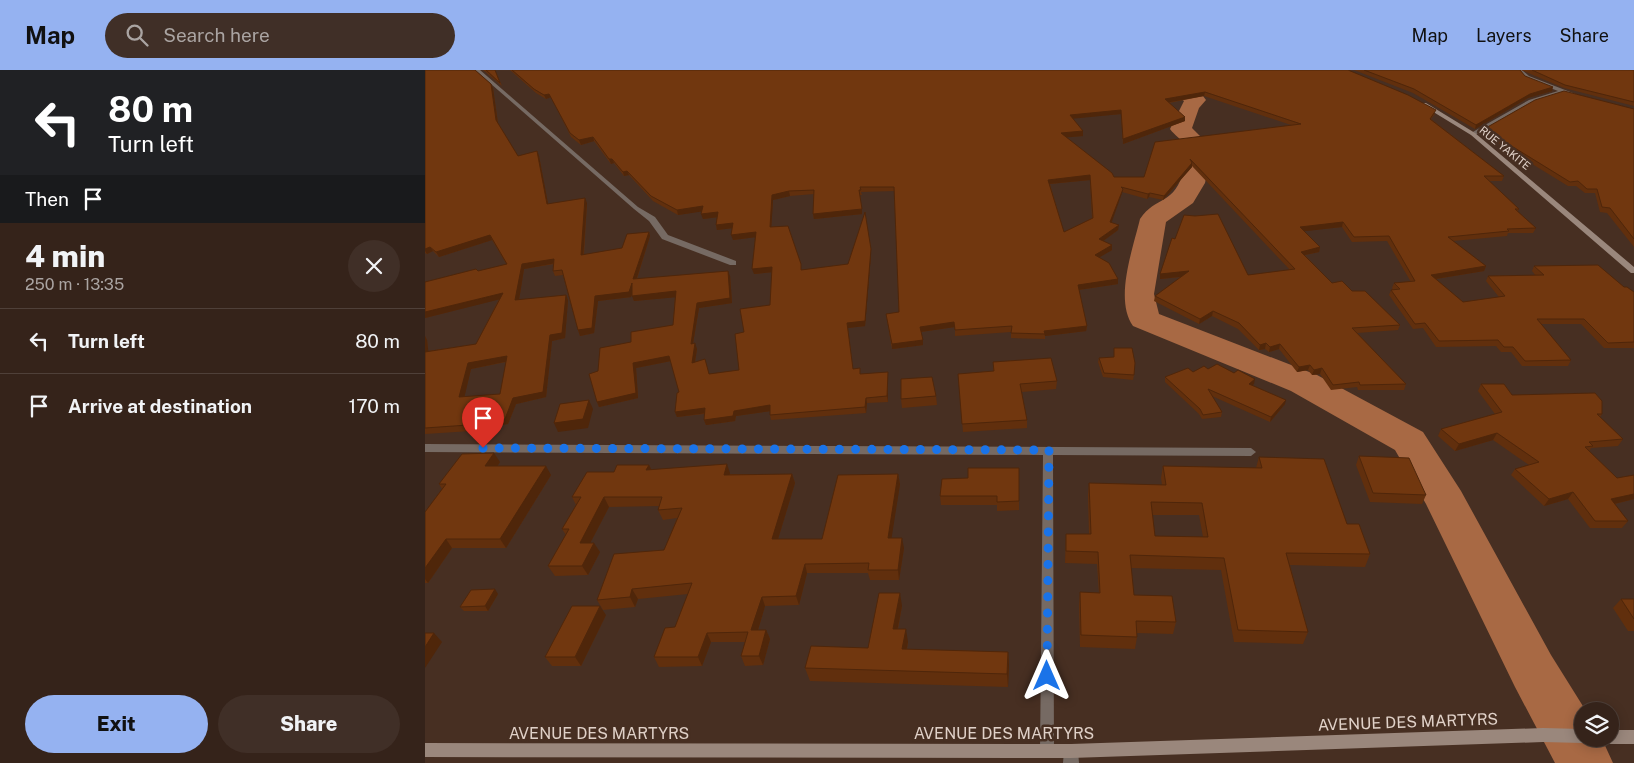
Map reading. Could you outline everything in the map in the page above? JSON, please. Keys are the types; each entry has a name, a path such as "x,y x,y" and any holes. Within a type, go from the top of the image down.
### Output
{"main road":[{"name":"RUE YAKITE","path":"1418,101 1473,134 1634,271"},
{"name":"AVENUE DES MARTYRS","path":"425,750 1047,751 1071,757 1543,735 1574,736"},
{"path":"1619,737 1634,737"}],"street":[{"path":"477,70 636,208 652,219 665,236 733,264"},
{"path":"1519,70 1527,77 1561,92 1580,96"},
{"path":"1473,134 1531,101 1561,92"},
{"path":"425,448 1251,452"},
{"path":"1047,751 1049,450"}],"building":[{"path":"425,70 475,70 491,84 496,120 518,156 537,151 547,204 585,198 581,255 622,248 627,234 649,232 633,279 728,271 730,298 697,303 691,344 695,343 692,363 705,359 709,374 739,370 735,334 744,332 740,309 770,305 772,267 752,269 756,232 731,235 733,223 716,225 718,212 701,214 703,206 677,210 651,196 627,171 623,172 612,159 609,159 593,137 579,140 570,133 549,94 544,95 534,89 512,70 1348,70 1408,95 1436,110 1430,119 1504,176 1484,176 1536,228 1507,229 1509,231 1448,237 1486,266 1431,275 1463,302 1505,296 1488,276 1544,275 1534,266 1598,265 1624,287 1634,292 1634,342 1608,343 1584,319 1537,319 1571,360 1525,361 1513,347 1504,347 1498,340 1439,341 1425,323 1415,324 1391,290 1400,289 1394,283 1415,281 1389,236 1354,237 1343,222 1300,227 1320,247 1301,252 1332,283 1342,281 1352,291 1365,291 1400,325 1352,328 1406,384 1360,385 1359,382 1333,385 1322,368 1314,370 1310,365 1299,367 1280,344 1270,347 1266,343 1260,345 1239,323 1213,311 1200,319 1155,296 1189,271 1160,274 1172,238 1175,239 1184,215 1218,214 1248,275 1295,269 1190,159 1192,163 1164,196 1121,187 1123,189 1110,222 1119,225 1099,239 1112,245 1095,255 1109,263 1118,279 1078,285 1087,326 1044,331 1045,334 1011,333 1012,326 955,330 954,322 920,327 923,340 892,344 886,314 899,312 894,187 860,187 862,209 813,214 814,190 789,191 772,195 770,227 788,226 801,264 801,270 848,264 865,212 871,249 865,321 847,323 853,369 860,368 860,374 888,372 887,396 866,398 865,407 770,415 770,405 734,411 733,416 704,420 705,408 675,412 677,393 679,392 669,356 633,363 636,393 597,402 589,374 598,371 600,348 631,342 631,332 673,325 676,291 632,296 632,283 629,292 595,296 592,328 578,330 562,270 553,271 554,259 522,264 515,300 566,295 562,333 550,335 543,392 513,398 505,419 468,425 425,428 425,352 476,344 503,293 425,312 425,282 476,269 478,271 507,264 490,235 436,252 430,247 425,249","holes":["1205,92 1301,124 1155,142 1144,177 1114,177 1112,173 1061,133 1083,131 1070,115 1121,110 1123,139 1185,117 1165,99","1090,175 1093,218 1064,232 1048,180","507,356 500,394 459,397 468,363"]},
{"path":"486,70 495,70 500,83"},
{"path":"1364,70 1520,70 1525,76 1553,87 1530,94 1476,125 1414,89"},
{"path":"1532,70 1634,70 1634,102 1565,85"},
{"path":"1564,91 1634,109 1634,239 1610,208 1602,207 1597,189 1587,189 1578,181 1570,182 1484,129 1535,100"},
{"path":"1114,348 1132,348 1135,363 1134,375 1104,373 1099,358 1114,357"},
{"path":"1051,358 1057,381 1020,384 1027,420 962,424 958,374 994,371 993,362"},
{"path":"1217,364 1234,373 1238,370 1255,379 1249,384 1286,400 1271,417 1208,389 1222,412 1203,415 1200,409 1165,377 1188,368 1193,372 1204,366 1208,369"},
{"path":"932,377 936,396 901,399 901,379"},
{"path":"1481,384 1504,384 1512,395 1595,393 1602,401 1602,414 1597,414 1623,439 1589,442 1593,446 1585,447 1617,478 1634,475 1634,494 1611,499 1628,521 1595,521 1573,492 1549,499 1515,469 1539,462 1497,433 1459,444 1441,429 1502,412"},
{"path":"589,400 583,419 554,423 560,404"},
{"path":"494,453 485,466 546,466 500,539 446,539 425,568 425,512 446,484 439,484 462,454"},
{"path":"1359,456 1409,458 1426,495 1373,493"},
{"path":"1259,457 1324,459 1347,524 1359,524 1370,554 1286,553 1308,632 1238,630 1224,558 1130,555 1134,595 1172,596 1176,622 1136,621 1137,637 1081,635 1080,592 1100,593 1098,552 1066,551 1066,534 1091,534 1089,483 1166,485 1163,466 1262,468","holes":["1151,502 1202,503 1208,537 1155,536"]},
{"path":"727,464 724,475 792,474 772,539 822,539 838,475 898,474 888,538 902,538 898,570 868,570 869,563 805,564 796,596 762,597 751,630 766,630 759,656 741,656 748,632 707,633 698,657 654,657 665,628 675,627 692,583 632,589 630,597 597,600 614,554 664,550 682,508 658,510 662,497 604,497 580,543 594,543 582,566 548,566 569,529 562,529 581,497 572,497 587,472 614,472 617,465 649,465 646,470"},
{"path":"968,468 1019,468 1019,501 997,502 997,496 940,496 942,479 968,478"},
{"path":"495,589 485,606 460,607 471,590"},
{"path":"879,593 900,593 893,629 906,629 902,649 1008,652 1007,674 805,668 811,646 868,648"},
{"path":"1621,599 1634,599 1634,619"},
{"path":"572,606 600,606 575,657 545,657"},
{"path":"425,633 434,633 425,647"}],"waterway":[{"path":"1160,70 1161,78 1196,100 1190,106 1181,129 1196,143 1198,159 1193,183 1184,198 1153,219 1139,294 1144,319 1304,383 1409,441 1446,502 1533,671 1585,763"}],"route":[{"path":"483,448 1049,450 1047,676"}]}
